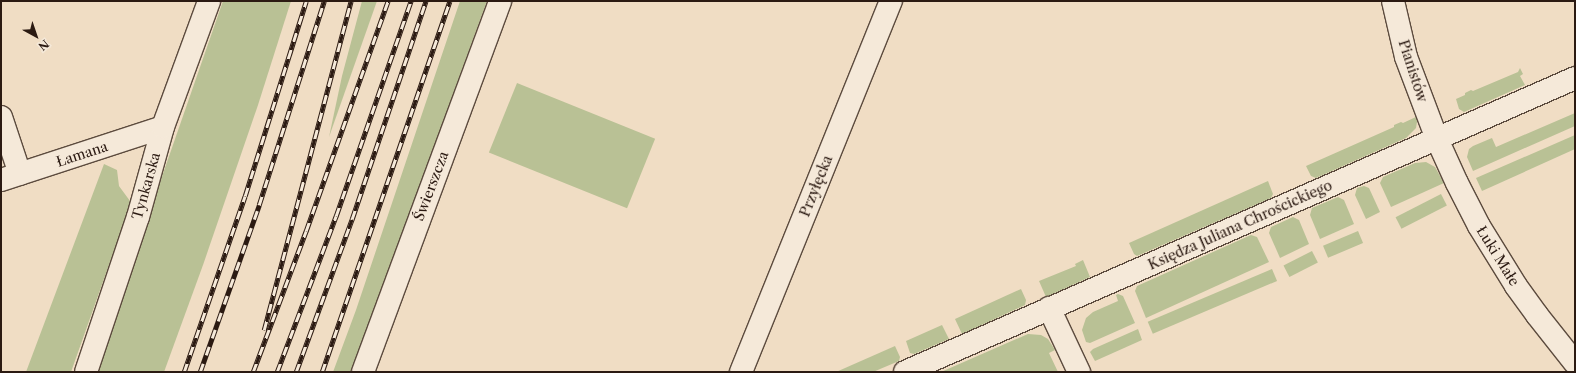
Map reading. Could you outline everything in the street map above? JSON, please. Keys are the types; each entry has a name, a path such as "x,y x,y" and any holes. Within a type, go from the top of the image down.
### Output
{"street":[{"name":"Tynkarska","path":"86,372 138,217 163,127 209,1"},
{"name":"Świerszcza","path":"363,372 500,1"},
{"name":"Przyłęcka","path":"741,372 891,1"},
{"name":"Pianistów","path":"1392,1 1406,57 1437,139"},
{"name":"Księdza Juliana Chrościckiego","path":"905,372 1575,78"},
{"path":"1,117 11,177"},
{"name":"Łamana","path":"11,177 163,127"},
{"name":"Łuki Małe","path":"1437,139 1457,183 1497,258 1537,315 1575,363"},
{"path":"1049,308 1079,372"}],"green space":[{"path":"223,1 291,1 258,105 203,265 164,372 94,372"},
{"path":"362,1 377,1 329,137 342,76"},
{"path":"460,1 487,1 352,372 333,372 356,310"},
{"path":"1520,68 1523,74 1520,76 1525,85 1464,112 1459,109 1456,99 1465,95 1465,93 1471,90 1473,91 1518,72"},
{"path":"517,83 655,139 627,208 489,153"},
{"path":"1575,113 1575,126 1473,171 1467,157 1469,149 1473,146 1492,138 1496,147"},
{"path":"1418,116 1416,128 1406,138 1316,178 1311,176 1306,166 1394,127 1394,125 1401,122 1403,123"},
{"path":"1575,135 1575,149 1482,191 1476,178"},
{"path":"1426,162 1435,167 1444,183 1391,207 1380,183 1383,177 1415,163"},
{"path":"104,164 117,170 119,186 130,201 127,214 71,372 26,372"},
{"path":"1268,181 1273,194 1271,198 1137,256 1134,254 1129,243"},
{"path":"1364,186 1369,188 1380,212 1366,219 1355,195 1357,188"},
{"path":"1441,194 1447,206 1401,229 1396,217"},
{"path":"1338,197 1344,200 1354,224 1320,239 1310,215 1312,208"},
{"path":"1293,217 1299,220 1309,244 1280,258 1269,233 1271,227"},
{"path":"1358,231 1363,243 1328,258 1323,246"},
{"path":"1251,235 1257,237 1269,262 1146,318 1135,291 1137,286"},
{"path":"1312,251 1318,263 1289,277 1283,266"},
{"path":"1083,260 1090,277 1046,297 1039,281 1076,266 1075,264"},
{"path":"1272,269 1277,281 1153,334 1148,322"},
{"path":"1021,289 1026,300 1025,305 962,334 955,319"},
{"path":"1118,294 1123,296 1135,323 1090,343 1086,342 1082,330 1086,318 1093,312 1118,301 1116,295"},
{"path":"942,325 949,339 914,354 910,353 906,341"},
{"path":"1138,329 1142,340 1095,361 1090,352 1093,349"},
{"path":"1028,334 1041,335 1048,339 1055,350 1049,353 1058,372 941,372"},
{"path":"895,346 900,357 899,361 873,372 836,372"}],"railway":[{"path":"184,372 245,196 306,1"},
{"path":"200,372 259,205 324,1"},
{"path":"264,330 351,1"},
{"path":"253,372 306,231 388,1"},
{"path":"277,372 336,216 411,1"},
{"path":"296,372 352,219 426,1"},
{"path":"322,372 450,1"}]}
